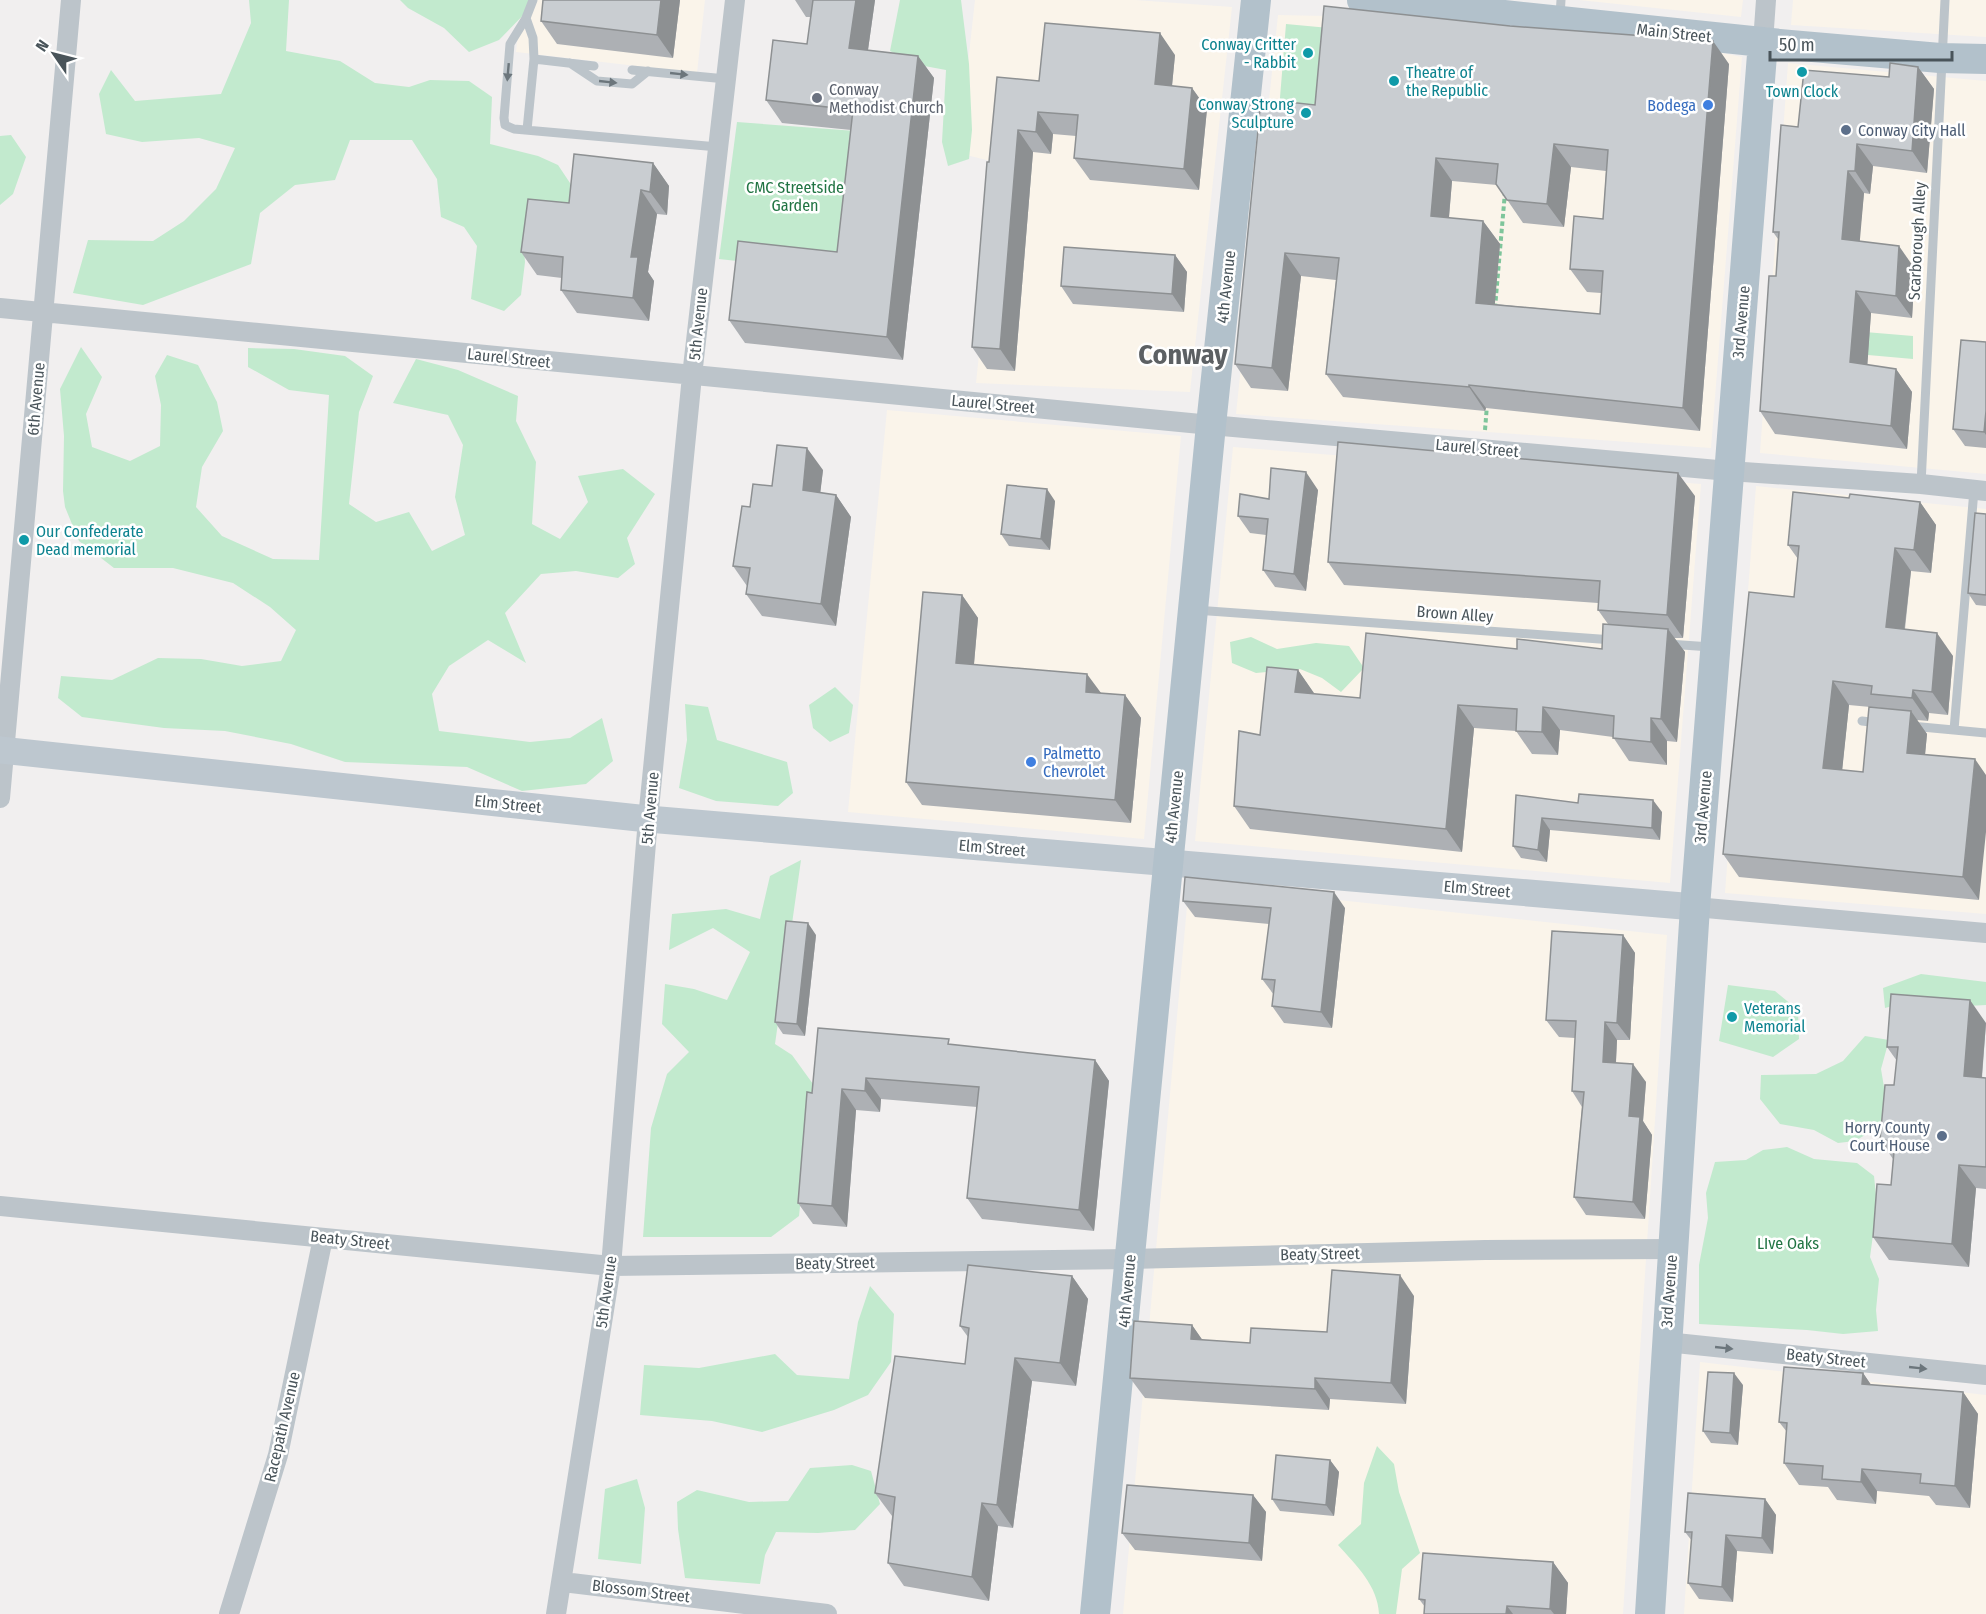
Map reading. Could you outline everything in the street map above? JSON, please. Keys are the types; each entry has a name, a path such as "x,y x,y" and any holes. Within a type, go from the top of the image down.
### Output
{"main road":[{"name":"4th Avenue","path":"1095,1614 1211,424 1256,0"},
{"name":"Main Street","path":"1362,0 1561,11 1763,42 1940,58 1986,59"},
{"name":"3rd Avenue","path":"1650,1614 1695,908 1763,42"}],"street":[{"name":"6th Avenue","path":"0,798 2,750 71,0"},
{"name":"5th Avenue","path":"556,1614 563,1582 611,1266 648,819 692,376 735,0"},
{"name":"3rd Avenue","path":"1763,42 1766,0"},
{"name":"Laurel Street","path":"0,308 1211,424 1729,471 1921,484 1980,491"},
{"name":"Elm Street","path":"2,750 648,819 1986,933"},
{"name":"Beaty Street","path":"0,1206 611,1266 1130,1259 1485,1250 1672,1249"},
{"name":"Racepath Avenue","path":"229,1614 278,1455 323,1238"},
{"name":"Beaty Street","path":"1666,1342 1986,1375"},
{"name":"Blossom Street","path":"563,1582 826,1614"}],"lane":[{"path":"532,0 526,18 510,44 505,124 514,129 718,147"},
{"name":"Scarborough Alley","path":"1921,484 1940,58 1945,0"},
{"path":"526,18 534,38 527,130"},
{"path":"534,59 594,66"},
{"path":"570,63 597,81 632,84 648,71"},
{"path":"632,70 726,79"},
{"path":"1954,730 1980,491"},
{"name":"Brown Alley","path":"1193,609 1620,641"},
{"path":"1656,643 1715,648"},
{"path":"1862,721 1885,723"},
{"path":"1897,724 1986,733"}],"path":[{"path":"1495,309 1506,181"},
{"path":"1483,449 1487,402"}],"shaded area":[{"path":"522,0 705,0 697,73 516,52"},
{"path":"975,0 1135,0 1232,7 1190,392 976,383 999,163 958,153"},
{"path":"1579,0 1743,0 1741,17"},
{"path":"1793,0 1986,0 1986,37 1791,25"},
{"path":"1278,15 1560,21 1742,57 1711,448 1236,414"},
{"path":"1788,63 1986,81 1986,474 1760,453"},
{"path":"887,410 1181,436 1144,839 848,812"},
{"path":"1233,447 1701,484 1670,883 1195,841"},
{"path":"1756,486 1986,509 1986,914 1725,893"},
{"path":"1189,884 1667,935 1623,1614 1123,1614"},
{"path":"1700,1362 1986,1395 1986,1614 1684,1614"}],"green space":[{"path":"249,0 289,0 286,51 340,61 375,83 409,87 430,80 469,81 492,97 490,144 538,156 558,165 574,189 567,213 523,237 525,262 521,295 504,311 471,299 477,246 464,227 441,217 437,179 412,140 350,140 335,180 295,185 260,213 251,264 143,305 73,293 88,240 153,241 184,221 216,189 235,148 199,138 142,142 106,134 99,94 111,70 135,101 221,94 251,23"},
{"path":"400,0 533,0 533,5 499,40 469,52 444,28 408,8"},
{"path":"900,0 961,0 969,64 972,130 969,159 948,166 942,142 946,70 919,65 890,51"},
{"path":"1286,24 1340,29 1331,128 1278,122"},
{"name":"CMC Streetside Garden","path":"737,122 869,132 853,274 719,259"},
{"path":"11,135 26,157 13,194 0,205 0,136"},
{"path":"1769,324 1913,336 1913,359 1767,346"},
{"path":"81,347 102,377 86,414 92,447 130,461 160,446 161,405 155,376 167,355 198,365 217,402 223,431 202,467 196,507 222,536 273,559 319,560 329,395 289,390 248,367 248,348 294,349 345,356 373,376 359,412 349,504 376,522 409,512 432,551 465,535 455,497 463,445 448,415 393,403 416,359 458,370 518,396 516,421 536,462 532,524 560,539 588,502 578,476 623,469 655,494 627,538 635,564 618,578 576,571 541,574 505,613 526,663 488,640 449,666 432,694 439,731 530,742 570,738 602,718 613,761 586,784 522,791 467,767 345,762 291,744 225,731 164,728 82,717 58,698 61,676 112,680 158,658 201,659 242,666 281,661 296,630 270,607 233,583 173,568 114,568 79,541 65,507 63,491 64,436 60,389"},
{"path":"1251,637 1277,649 1316,643 1349,646 1364,668 1341,692 1322,678 1300,669 1256,673 1232,663 1230,642"},
{"path":"835,687 853,705 849,733 830,742 813,728 809,705"},
{"path":"685,704 708,707 717,740 787,762 793,793 778,806 716,801 679,788 687,740"},
{"path":"801,860 775,1044 792,1055 813,1084 799,1216 771,1237 643,1237 651,1128 667,1074 689,1052 662,1024 665,984 694,989 727,1000 750,952 713,928 669,950 672,914 726,909 760,919 770,876"},
{"path":"1921,974 1986,982 1986,1005 1949,1007 1911,1001 1885,1008 1883,988"},
{"path":"1728,985 1775,991 1798,1010 1799,1039 1773,1057 1719,1041"},
{"path":"1865,1036 1889,1040 1881,1069 1886,1099 1885,1123 1855,1141 1838,1143 1814,1130 1780,1124 1760,1099 1761,1075 1816,1074 1843,1061"},
{"name":"LIve Oaks","path":"1787,1147 1814,1159 1857,1163 1874,1176 1877,1205 1870,1257 1879,1279 1876,1310 1878,1331 1843,1334 1699,1324 1699,1265 1708,1218 1706,1193 1715,1162 1746,1160 1763,1150"},
{"path":"870,1286 894,1314 891,1362 868,1395 834,1410 762,1432 712,1421 640,1415 644,1365 699,1368 775,1354 797,1375 849,1379 858,1322"},
{"path":"1377,1446 1394,1464 1399,1492 1420,1553 1402,1569 1396,1614 1379,1614 1375,1594 1370,1585 1359,1568 1338,1545 1361,1524 1364,1483"},
{"path":"852,1465 871,1471 880,1504 855,1530 818,1533 776,1532 765,1555 760,1584 685,1578 678,1529 677,1502 697,1490 749,1502 788,1501 810,1468"},
{"path":"637,1479 645,1508 641,1564 598,1559 605,1489"}],"building":[{"path":"543,0 661,0 657,35 541,21"},
{"path":"813,0 856,0 849,48 918,56 887,337 729,320 738,241 837,252 853,110 766,100 773,40 807,44"},
{"path":"1324,6 1510,26 1713,41 1683,408 1469,385 1469,387 1326,374 1339,258 1285,253 1272,368 1235,364 1261,99 1315,105","holes":["1554,144 1608,150 1603,219 1574,216 1570,269 1603,271 1600,314 1476,303 1483,221 1431,216 1436,158 1498,164 1496,184 1507,200 1547,204"]},
{"path":"1045,23 1160,33 1155,84 1192,88 1184,169 1074,158 1078,115 1038,112 1036,132 1018,130 1000,349 972,347 987,162 989,162 997,77 1039,81"},
{"path":"1890,63 1918,67 1912,151 1857,144 1855,171 1848,171 1842,239 1899,246 1896,296 1856,291 1850,362 1896,369 1891,426 1760,411 1769,276 1776,276 1779,232 1773,232 1781,125 1798,127 1804,70 1889,77"},
{"path":"574,154 653,163 650,192 641,190 631,257 638,257 633,298 561,290 563,257 521,252 528,199 569,203"},
{"path":"1064,247 1175,255 1172,294 1061,286"},
{"path":"1961,340 1986,342 1984,432 1953,429"},
{"path":"1338,442 1678,473 1667,615 1598,610 1600,581 1328,562"},
{"path":"777,445 807,448 803,490 836,495 821,604 746,594 750,568 733,566 742,506 750,507 753,484 772,486"},
{"path":"1271,468 1306,472 1294,574 1263,570 1268,519 1238,516 1240,494 1269,499"},
{"path":"1007,485 1047,489 1041,539 1001,534"},
{"path":"1793,492 1849,498 1850,494 1920,502 1914,550 1895,548 1886,627 1937,633 1932,692 1913,690 1912,698 1871,694 1872,686 1833,681 1823,768 1863,772 1869,707 1911,711 1907,753 1975,759 1963,877 1723,854 1749,592 1794,597 1799,546 1788,545"},
{"path":"1975,513 1986,514 1986,595 1968,593"},
{"name":"Palmetto Chevrolet","path":"923,592 962,595 956,663 1087,674 1086,692 1125,695 1115,800 906,782"},
{"path":"1603,624 1668,629 1661,719 1651,718 1651,742 1613,738 1614,716 1543,707 1542,732 1516,731 1517,709 1458,705 1446,829 1234,806 1239,731 1260,735 1267,667 1298,670 1295,692 1360,698 1366,633 1517,649 1517,639 1602,649"},
{"path":"1579,794 1653,800 1652,828 1542,818 1538,850 1513,846 1516,795 1578,803"},
{"path":"1185,877 1334,892 1321,1012 1272,1006 1275,980 1262,979 1271,908 1183,901"},
{"path":"786,921 808,923 797,1024 775,1022"},
{"path":"1552,931 1623,935 1617,1023 1605,1022 1603,1062 1633,1064 1629,1116 1640,1117 1633,1202 1574,1197 1584,1092 1572,1091 1576,1021 1546,1020"},
{"name":"Horry County Court House","path":"1891,994 1970,1000 1964,1076 1986,1078 1986,1167 1959,1165 1952,1244 1873,1237 1877,1184 1891,1185 1895,1141 1880,1140 1885,1085 1894,1085 1898,1047 1887,1047"},
{"path":"818,1028 949,1039 948,1044 1095,1060 1079,1210 967,1198 979,1087 866,1078 865,1091 842,1089 832,1206 798,1203 807,1092 812,1093"},
{"path":"968,1265 1072,1276 1060,1363 1015,1358 997,1505 982,1503 972,1577 888,1563 895,1497 875,1493 895,1356 965,1364 969,1328 960,1326"},
{"path":"1332,1270 1400,1275 1391,1383 1315,1378 1315,1389 1130,1378 1134,1321 1192,1325 1191,1339 1250,1343 1251,1328 1327,1332"},
{"path":"1784,1367 1863,1373 1862,1384 1963,1392 1955,1486 1920,1483 1921,1474 1862,1469 1861,1482 1822,1479 1823,1466 1784,1463 1787,1423 1779,1422"},
{"path":"1708,1372 1734,1373 1730,1433 1703,1431"},
{"path":"1276,1455 1330,1460 1326,1505 1272,1499"},
{"path":"1127,1485 1253,1495 1249,1543 1122,1533"},
{"path":"1688,1493 1765,1499 1762,1538 1726,1535 1722,1587 1688,1583 1692,1532 1685,1532"},
{"path":"1423,1553 1553,1562 1550,1609 1507,1606 1506,1614 1424,1614 1425,1600 1419,1599"}],"place":[{"name":"Conway Critter - Rabbit","path":"1308,53"},
{"name":"Town Clock","path":"1802,72"},
{"name":"Theatre of the Republic","path":"1394,81"},
{"name":"Conway Methodist Church","path":"817,98"},
{"name":"Bodega","path":"1708,105"},
{"name":"Conway Strong Sculpture","path":"1306,113"},
{"name":"Conway City Hall","path":"1846,130"},
{"name":"Our Confederate Dead memorial","path":"24,540"},
{"name":"Palmetto Chevrolet","path":"1031,762"},
{"name":"Veterans Memorial","path":"1732,1017"},
{"name":"Horry County Court House","path":"1942,1136"}],"district":[{"name":"Conway","path":"1183,354"}]}
